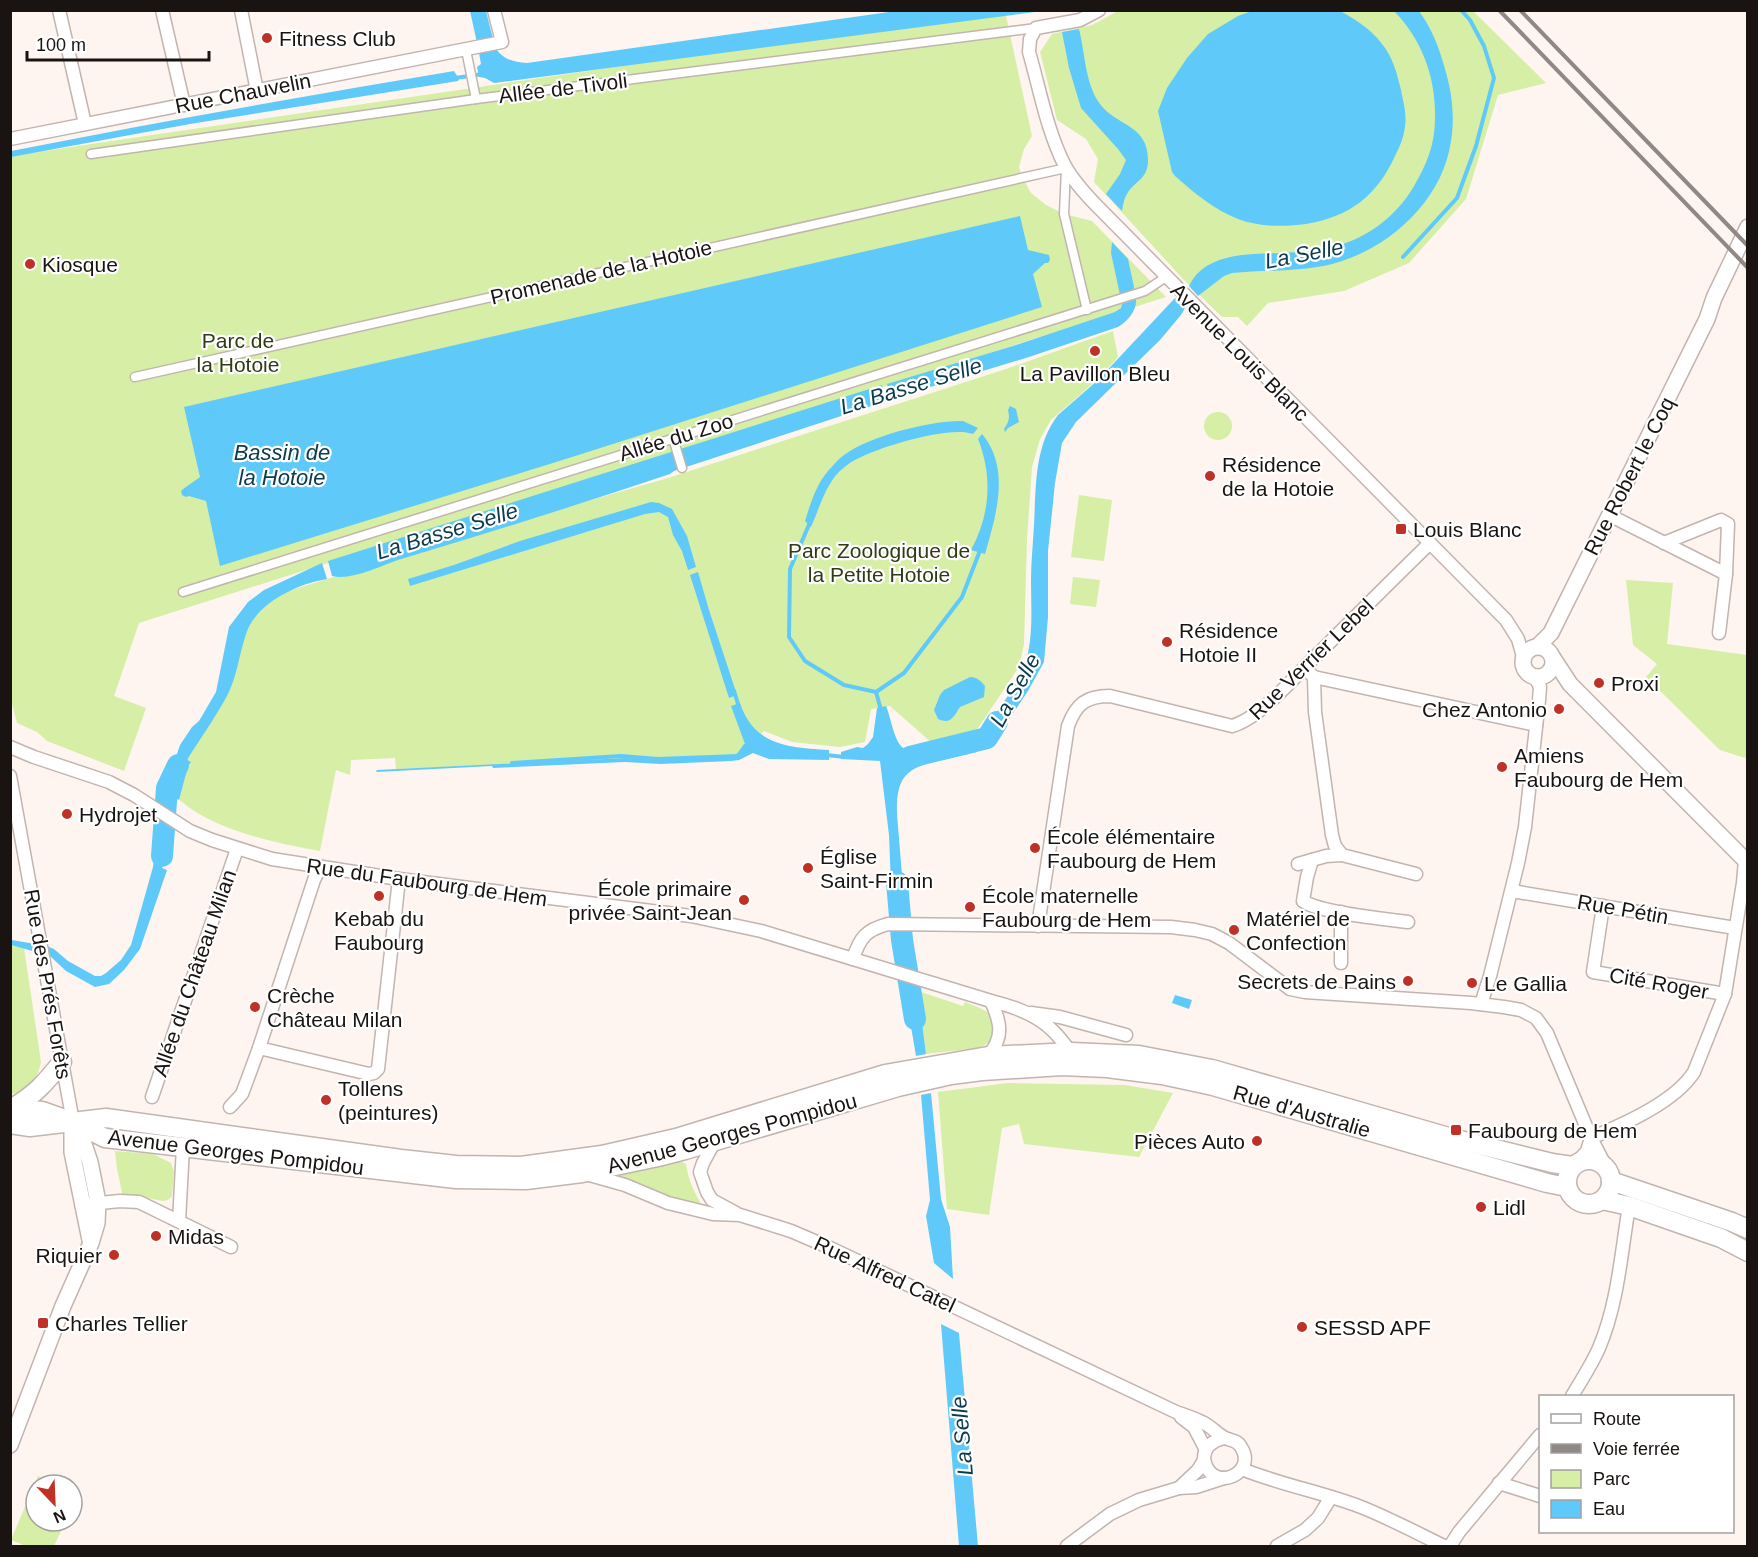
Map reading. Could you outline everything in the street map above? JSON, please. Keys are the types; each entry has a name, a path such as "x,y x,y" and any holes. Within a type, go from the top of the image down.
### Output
{"main road":[{"name":"Rue d'Australie","path":"1026,1060 1071,1052 1139,1055 1212,1069 1452,1138 1552,1163 1575,1164"},
{"name":"Avenue Georges Pompidou","path":"73,1122 105,1138 456,1179 526,1180 582,1173 681,1144 885,1074 988,1056 1026,1060"},
{"name":"Avenue Georges Pompidou","path":"73,1122 106,1118 401,1159 456,1165 521,1166 715,1141 898,1087 1026,1060"},
{"name":"Rue d'Australie","path":"1026,1060 1062,1066 1107,1068 1162,1075 1214,1086 1567,1187"},
{"path":"62,1062 44,1084 11,1113 30,1126 73,1122"},
{"path":"1609,1174 1607,1195 1602,1200 1590,1204 1572,1197 1567,1187 1568,1172 1575,1164 1586,1159 1593,1160 1600,1162 1609,1174 1748,1230"},
{"path":"1602,1200 1629,1206 1721,1238 1748,1251"}],"street":[{"path":"59,10 85,124"},
{"path":"162,10 184,105"},
{"path":"241,10 257,91"},
{"name":"Rue Chauvelin","path":"10,139 502,42 494,10"},
{"path":"1036,28 1080,20 1100,10"},
{"name":"Allée de Tivoli","path":"91,154 476,99 1036,28"},
{"name":"Avenue Louis Blanc","path":"1036,28 1030,39 1029,52 1049,125 1066,168 1082,190 1506,620 1518,639 1539,652 1746,861"},
{"path":"471,49 476,99"},
{"path":"1066,168 1064,214 1087,310"},
{"name":"Promenade de la Hotoie","path":"135,377 1066,168"},
{"path":"1707,319 1714,298 1748,227"},
{"path":"1707,319 1727,288 1748,247"},
{"name":"Allée du Zoo","path":"183,592 1087,310 1145,291 1166,277"},
{"name":"Rue Robert le Coq","path":"1540,676 1552,668 1539,652 1551,633 1707,319"},
{"path":"673,438 682,468"},
{"path":"1609,515 1726,574"},
{"path":"1665,543 1721,520 1728,524 1726,574 1719,633"},
{"name":"Rue Verrier Lebel","path":"1038,926 1068,726 1074,711 1082,703 1091,697 1110,696 1232,726 1243,723 1254,716 1304,668 1430,543"},
{"path":"1481,1004 1512,891 1525,827 1540,676 1529,674 1523,663 1539,652"},
{"path":"1304,668 1314,677 1536,726"},
{"name":"Avenue Louis Blanc","path":"1540,676 1570,684"},
{"path":"1314,677 1315,712 1332,835 1335,846 1342,855"},
{"name":"Rue du Faubourg de Hem","path":"10,747 109,782 134,795 176,823 212,840 272,859 399,879 716,921 761,931 854,959"},
{"name":"Rue des Prés Forêts","path":"10,776 73,1122"},
{"name":"Allée du Château Milan","path":"152,1097 237,849"},
{"path":"1298,864 1326,856 1342,855 1416,874"},
{"path":"1312,860 1303,901 1341,912 1408,922"},
{"path":"1575,1164 1587,1151 1591,1138 1627,1122 1678,1091 1694,1072 1725,994 1746,861"},
{"path":"230,1107 242,1094 320,867"},
{"path":"259,1048 369,1074 378,1069 399,879"},
{"name":"Rue Pétin","path":"1512,891 1735,928"},
{"name":"Cité Roger","path":"1603,906 1593,972 1725,994"},
{"path":"1341,912 1341,963"},
{"path":"1071,1052 1051,1028 1008,1005 854,959 866,932 888,924 1171,927 1212,934 1229,943 1290,989 1305,992 1481,1004 1521,1010 1536,1018 1548,1033 1591,1138 1609,1174"},
{"path":"988,1056 995,1047 1000,1026 998,1014 991,1001"},
{"path":"1024,1012 1060,1017 1126,1035"},
{"path":"10,1445 97,1222 90,1204 89,1158 73,1122"},
{"path":"700,1173 715,1141"},
{"path":"681,1144 700,1173 706,1192 712,1200 740,1215"},
{"path":"179,1221 183,1147"},
{"name":"Rue Alfred Catel","path":"582,1173 625,1185 668,1203 713,1214 740,1215 791,1231 1176,1412 1203,1422 1225,1438"},
{"path":"90,1204 139,1202 231,1247"},
{"path":"1573,1395 1599,1348 1607,1323 1618,1282 1629,1206"},
{"name":"Rue Alfred Catel","path":"1176,1412 1194,1427 1205,1455"},
{"path":"1450,1546 1459,1532 1539,1436"},
{"path":"1067,1546 1110,1514 1139,1500 1179,1488 1196,1487 1234,1476 1245,1462 1242,1448 1232,1439 1214,1441 1198,1470 1179,1488"},
{"path":"1205,1455 1209,1471 1224,1479"},
{"path":"1242,1468 1267,1479 1364,1508 1444,1546"},
{"path":"1502,1479 1539,1496"},
{"path":"1277,1546 1305,1530 1318,1518 1331,1497"}],"green space":[{"name":"Parc de la Hotoie","path":"1005,11 1032,136 1024,149 1019,167 1031,193 1046,205 1064,214 1092,221 1166,297 139,623 114,696 146,708 124,771 47,741 37,732 17,723 11,700 10,156"},
{"path":"1118,11 1473,11 1546,83 1498,95 1466,199 1409,263 1344,291 1268,303 1247,326 1238,317 1222,317 1183,279 1094,182 1098,159 1086,139 1057,120 1040,52 1052,34 1092,25"},
{"name":"Parc Zoologique de la Petite Hotoie","path":"1113,331 1118,357 1098,379 1051,420 1040,439 1032,467 1024,644 1019,667 978,728 962,738 933,744 890,706 871,709 865,742 840,747 792,742 764,731 736,757 396,769 395,758 351,760 350,775 336,770 320,851 261,838 220,824 184,804 171,791 251,620 272,598 476,533 668,478 1006,369"},
{"path":"1218,412 1228,416 1232,426 1228,436 1218,440 1208,436 1204,426 1208,416"},
{"path":"1079,495 1112,500 1104,561 1071,557"},
{"path":"1073,577 1100,580 1096,607 1070,604"},
{"path":"1626,580 1673,583 1667,644 1747,655 1748,754 1745,758 1720,750 1646,677 1657,664 1633,645"},
{"path":"10,945 24,948 41,1062 32,1084 23,1091 11,1094"},
{"path":"918,991 963,1006 965,1002 985,1011 992,1018 992,1040 977,1048 926,1054"},
{"path":"1008,1083 1125,1085 1173,1093 1139,1157 1024,1144 1019,1124 1002,1128 989,1215 947,1209 938,1092"},
{"path":"115,1151 153,1154 171,1163 174,1171 172,1196 163,1201 136,1196 123,1197"},
{"path":"680,1161 686,1164 691,1184 700,1202 699,1205 683,1204 621,1181 618,1176"},
{"path":"24,1509 24,1533 60,1533 54,1546 26,1546 11,1540"}],"water":[{"path":"470,11 486,11 493,39 477,43"},
{"path":"896,11 1042,11 494,83 479,77 477,67 481,64 479,53 496,49 510,60 527,63"},
{"path":"1252,11 1340,11 1368,29 1386,49 1396,72 1406,117 1400,145 1380,183 1370,193 1360,202 1336,216 1306,224 1272,226 1246,222 1221,211 1175,176 1172,172 1158,111 1167,88 1187,58 1208,34 1238,16"},
{"path":"1394,11 1419,11 1424,18 1440,53 1451,96 1453,114 1451,141 1446,162 1427,200 1397,231 1380,243 1342,261 1315,267 1232,273 1224,276 1198,296 1189,286 1196,275 1217,261 1243,255 1288,253 1344,244 1379,225 1407,197 1419,178 1429,154 1434,136 1435,103 1430,74 1420,47"},
{"path":"1079,29 1088,78 1095,96 1114,117 1137,132 1147,148 1146,172 1130,189 1122,211 1106,194 1120,174 1126,160 1081,108 1069,68 1062,32"},
{"path":"454,71 458,81 190,124 11,157 11,151 66,140"},
{"name":"Bassin de la Hotoie","path":"1020,216 1028,250 1049,255 1048,263 1033,274 1042,307 569,458 220,566 206,501 182,495 181,491 200,477 184,407"},
{"path":"1112,242 1128,259 1134,287 1133,291 1120,295 1111,253"},
{"path":"1175,298 1185,308 1181,315 1160,340 1076,422 1062,443 1048,551 1048,617 1044,662 1010,718 990,744 981,750 975,737 990,723 1014,687 1024,667 1030,644 1036,482 1044,440 1058,415 1098,380"},
{"path":"1136,299 1131,315 1118,327 891,399 887,384 1115,312 1121,308 1122,304"},
{"path":"882,385 887,401 670,474 365,572 340,577 332,576 328,561"},
{"path":"1010,406 1016,409 1019,422 1005,432 1004,429 1009,420"},
{"path":"963,421 978,428 973,434 948,432 915,439 867,454 844,467 829,485 811,527 805,521 820,482 844,455 855,448 901,430 935,423"},
{"path":"982,434 991,447 999,477 997,508 985,554 971,550 986,510 986,467 978,439"},
{"path":"651,502 672,509 687,536 696,567 688,570 668,517 659,512 645,514 410,586 408,579 520,541"},
{"path":"322,563 327,579 291,590 268,604 251,623 227,696 187,760 191,762 179,800 164,792 180,745 199,721 216,692 229,627 248,602 264,590"},
{"path":"698,572 737,695 729,698 690,575"},
{"path":"970,677 979,680 985,686 984,697 960,707 949,720 938,719 934,710 940,695 944,690"},
{"path":"740,703 754,728 764,736 787,746 829,750 829,760 769,759 753,753 731,761 661,764 625,762 493,768 492,766 376,772 377,770 626,758 659,760 730,757 742,751 745,744 731,706"},
{"path":"886,706 895,736 901,746 913,750 938,745 940,760 911,771 905,776 899,791 897,814 905,912 892,912 889,835 880,761 841,759 841,752 857,747 863,748 868,744 873,737 877,708"},
{"path":"971,739 977,752 943,760 942,744"},
{"path":"158,823 170,830 163,854 167,856 162,868 167,870 140,949 124,970 109,984 95,987 66,971 50,956 11,945 12,940 47,946 95,976 106,973 121,960 131,945 153,867"},
{"path":"894,935 909,936 913,966 898,962"},
{"path":"901,986 918,991 926,1054 916,1056 908,1009"},
{"path":"1175,995 1192,1000 1189,1009 1172,1003"},
{"path":"931,1093 941,1199 950,1227 953,1279 934,1263 926,1216 930,1200 921,1095"},
{"path":"941,1324 959,1333 978,1546 959,1546"}],"waterway":[{"path":"1403,257 1457,198 1476,146 1494,78 1484,46 1470,20 1461,10"},
{"path":"455,78 483,74"},
{"path":"811,520 790,569 789,637 805,661 844,685 876,692 881,710"},
{"path":"876,692 904,673 962,597 981,548"},
{"path":"734,691 739,707"},
{"name":"La Selle","path":"910,757 987,738 997,722"},
{"path":"512,763 621,756 658,759 738,756 745,746"},
{"path":"826,755 845,757"},
{"name":"La Basse Selle","path":"162,856 167,788 178,765"},
{"name":"La Selle","path":"897,882 902,940 915,1019"}],"railway":[{"path":"1499,10 1748,268"},
{"path":"1520,10 1748,246"}],"place":[{"name":"Fitness Club","path":"267,38"},
{"name":"Kiosque","path":"30,264"},
{"name":"La Pavillon Bleu","path":"1095,351"},
{"name":"Résidence de la Hotoie","path":"1210,476"},
{"name":"Louis Blanc","path":"1401,529"},
{"name":"Résidence Hotoie II","path":"1167,642"},
{"name":"Proxi","path":"1599,683"},
{"name":"Chez Antonio","path":"1559,709"},
{"name":"Amiens Faubourg de Hem","path":"1502,767"},
{"name":"Hydrojet","path":"67,814"},
{"name":"École élémentaire Faubourg de Hem","path":"1035,848"},
{"name":"Église Saint-Firmin","path":"808,868"},
{"name":"Kebab du Faubourg","path":"379,896"},
{"name":"École primaire privée Saint-Jean","path":"744,900"},
{"name":"École maternelle Faubourg de Hem","path":"970,907"},
{"name":"Matériel de Confection","path":"1234,930"},
{"name":"Secrets de Pains","path":"1408,981"},
{"name":"Le Gallia","path":"1472,983"},
{"name":"Crèche Château Milan","path":"255,1007"},
{"name":"Tollens (peintures)","path":"326,1100"},
{"name":"Faubourg de Hem","path":"1456,1130"},
{"name":"Pièces Auto","path":"1257,1141"},
{"name":"Lidl","path":"1481,1207"},
{"name":"Midas","path":"156,1236"},
{"name":"Riquier","path":"114,1255"},
{"name":"Charles Tellier","path":"43,1323"},
{"name":"SESSD APF","path":"1302,1327"}]}
